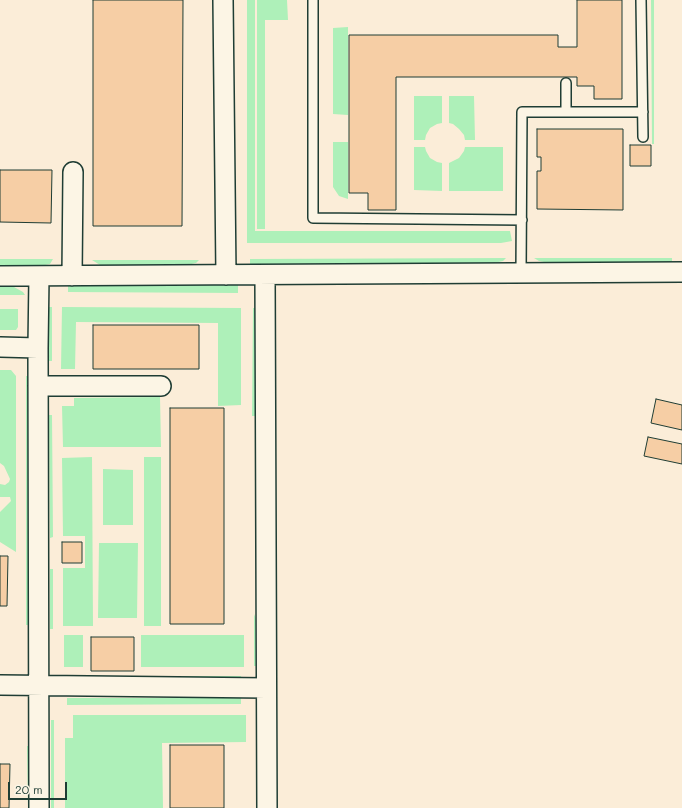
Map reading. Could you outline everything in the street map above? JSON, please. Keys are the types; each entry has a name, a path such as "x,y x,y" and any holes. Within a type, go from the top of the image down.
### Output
{"street":[{"path":"223,0 226,275"},
{"path":"72,276 73,172"},
{"path":"0,276 682,272"},
{"path":"265,275 267,808"},
{"path":"39,276 39,808"},
{"path":"0,347 38,348"},
{"path":"38,386 161,386"},
{"path":"0,685 266,688"}],"lane":[{"path":"313,0 313,218 522,220"},
{"path":"641,0 643,137"},
{"path":"566,83 566,112"},
{"path":"522,274 522,112 643,112"}],"green space":[{"path":"247,0 255,0 255,231 510,231 512,241 501,243 247,243"},
{"path":"257,0 287,0 288,20 265,20 265,229 257,229"},
{"path":"651,0 654,0 654,144 652,144"},
{"path":"348,27 348,115 333,114 333,28"},
{"path":"414,96 442,96 442,123 430,128 425,140 414,140"},
{"path":"449,96 474,96 475,140 465,140 464,135 459,129 453,124 449,123"},
{"path":"333,142 348,142 348,199 339,196 333,187"},
{"path":"414,147 425,147 430,158 442,163 442,191 414,190"},
{"path":"465,147 503,147 503,191 449,191 449,163 459,158"},
{"path":"506,258 503,261 494,263 250,264 250,259"},
{"path":"534,258 672,258 672,263 549,263 539,261"},
{"path":"0,259 53,259 50,264 45,265 0,266"},
{"path":"92,260 199,260 196,263 187,265 100,265"},
{"path":"68,284 238,285 238,293 68,292"},
{"path":"0,286 14,287 23,292 25,295 0,295"},
{"path":"49,307 52,307 52,361 49,361"},
{"path":"62,307 241,308 241,405 218,406 218,323 76,322 75,369 61,369"},
{"path":"253,308 257,308 256,416 252,416"},
{"path":"0,309 18,309 18,327 16,330 0,330"},
{"path":"0,370 11,370 16,376 16,552 0,542 0,512 11,501 10,497 0,497 0,484 5,485 10,479 4,466 0,463"},
{"path":"26,376 29,376 30,625 26,625"},
{"path":"160,397 161,447 63,447 62,406 74,406 74,398"},
{"path":"49,415 52,415 53,537 50,538"},
{"path":"92,457 93,626 63,626 63,568 85,568 85,536 63,536 62,458"},
{"path":"144,457 161,457 161,626 144,626"},
{"path":"103,469 133,470 133,525 103,525"},
{"path":"99,543 138,543 137,618 98,618"},
{"path":"50,569 53,569 53,629 50,629"},
{"path":"254,614 258,624 258,666 254,666"},
{"path":"64,635 83,635 83,667 64,667"},
{"path":"141,635 244,635 244,667 141,667"},
{"path":"135,676 241,676 242,681 135,681"},
{"path":"67,698 241,698 241,704 67,705"},
{"path":"73,715 246,715 246,742 162,743 163,808 65,808 65,738 73,738"},
{"path":"51,720 54,720 54,808 51,808"},
{"path":"27,746 32,746 32,808 28,808"}],"building":[{"path":"93,0 183,0 182,226 93,226"},
{"path":"577,0 622,0 622,99 594,99 594,86 577,86 577,77 396,77 396,210 368,210 368,193 349,193 349,35 558,35 558,47 577,47"},
{"path":"537,129 623,129 623,210 537,209 537,171 541,171 541,157 537,157"},
{"path":"630,145 651,145 651,166 630,166"},
{"path":"0,170 52,170 51,223 0,222"},
{"path":"93,325 199,325 199,369 93,369"},
{"path":"656,399 682,405 682,430 651,423"},
{"path":"170,408 224,408 224,624 170,624"},
{"path":"648,437 682,444 682,464 644,456"},
{"path":"62,542 82,542 82,563 62,563"},
{"path":"0,556 8,556 7,606 0,606"},
{"path":"91,637 134,637 134,671 91,671"},
{"path":"170,745 224,745 224,808 170,808"},
{"path":"0,764 10,764 9,808 0,808"}]}
